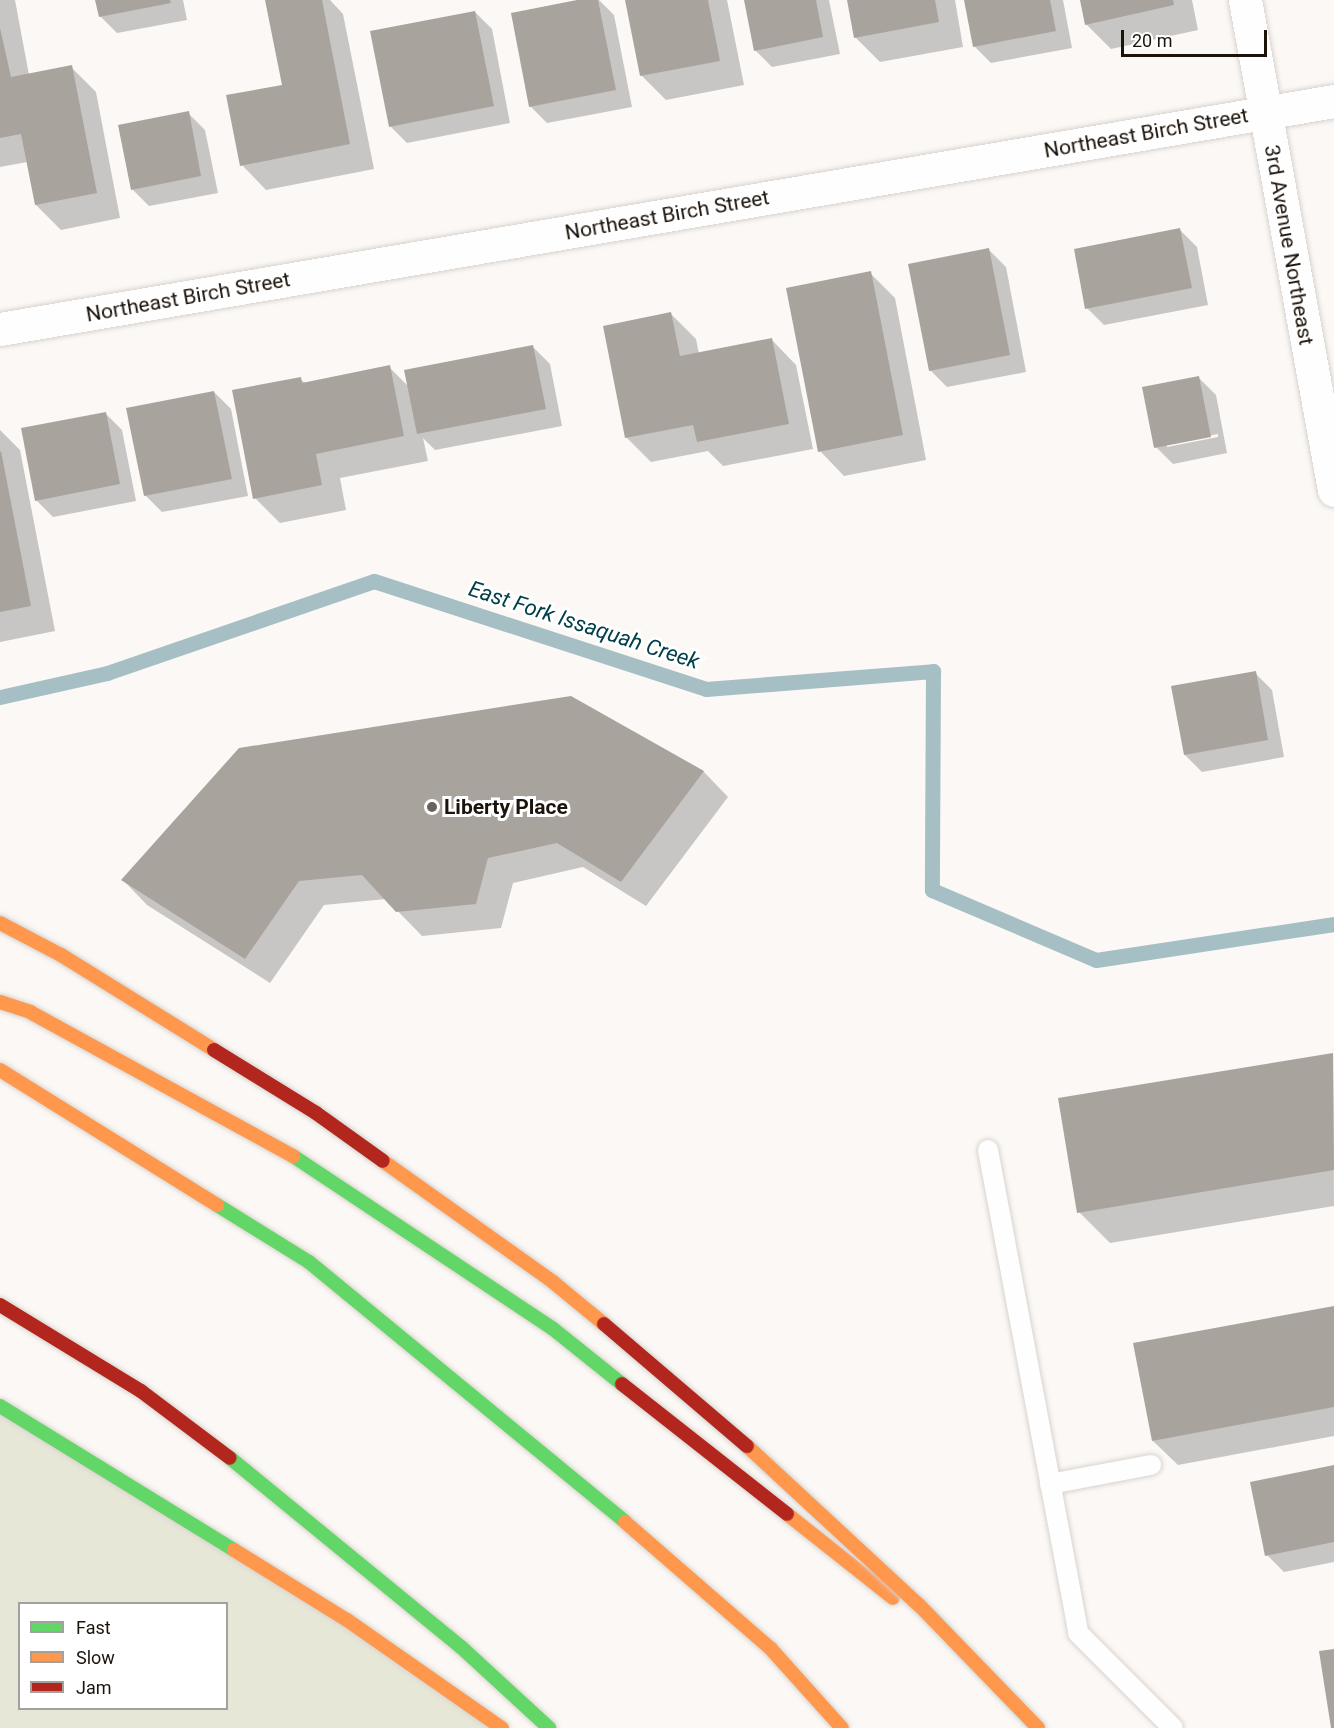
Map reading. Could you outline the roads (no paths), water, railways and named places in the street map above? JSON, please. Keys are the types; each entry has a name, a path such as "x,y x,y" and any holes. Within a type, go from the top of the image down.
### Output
{"highway":[{"path":"0,923 61,954 316,1113 553,1282 700,1403 820,1511 919,1605 1039,1728"},
{"path":"0,1002 30,1012 314,1167 552,1328 879,1586 1039,1728"},
{"path":"0,1070 309,1262 552,1458 771,1649 842,1728"},
{"path":"0,1305 141,1391 262,1482 461,1647 549,1728"},
{"path":"0,1406 347,1620 502,1728"}],"street":[{"name":"3rd Avenue Northeast","path":"1245,0 1334,490"},
{"name":"Northeast Birch Street","path":"0,329 1334,101"}],"lane":[{"path":"988,1150 1078,1633 1173,1728"},
{"path":"1050,1484 1151,1465"}],"waterway":[{"name":"East Fork Issaquah Creek","path":"0,697 107,673 374,581 706,689 933,671 932,890 1096,960 1334,924"}],"place":[{"name":"Liberty Place","path":"432,807"}]}
